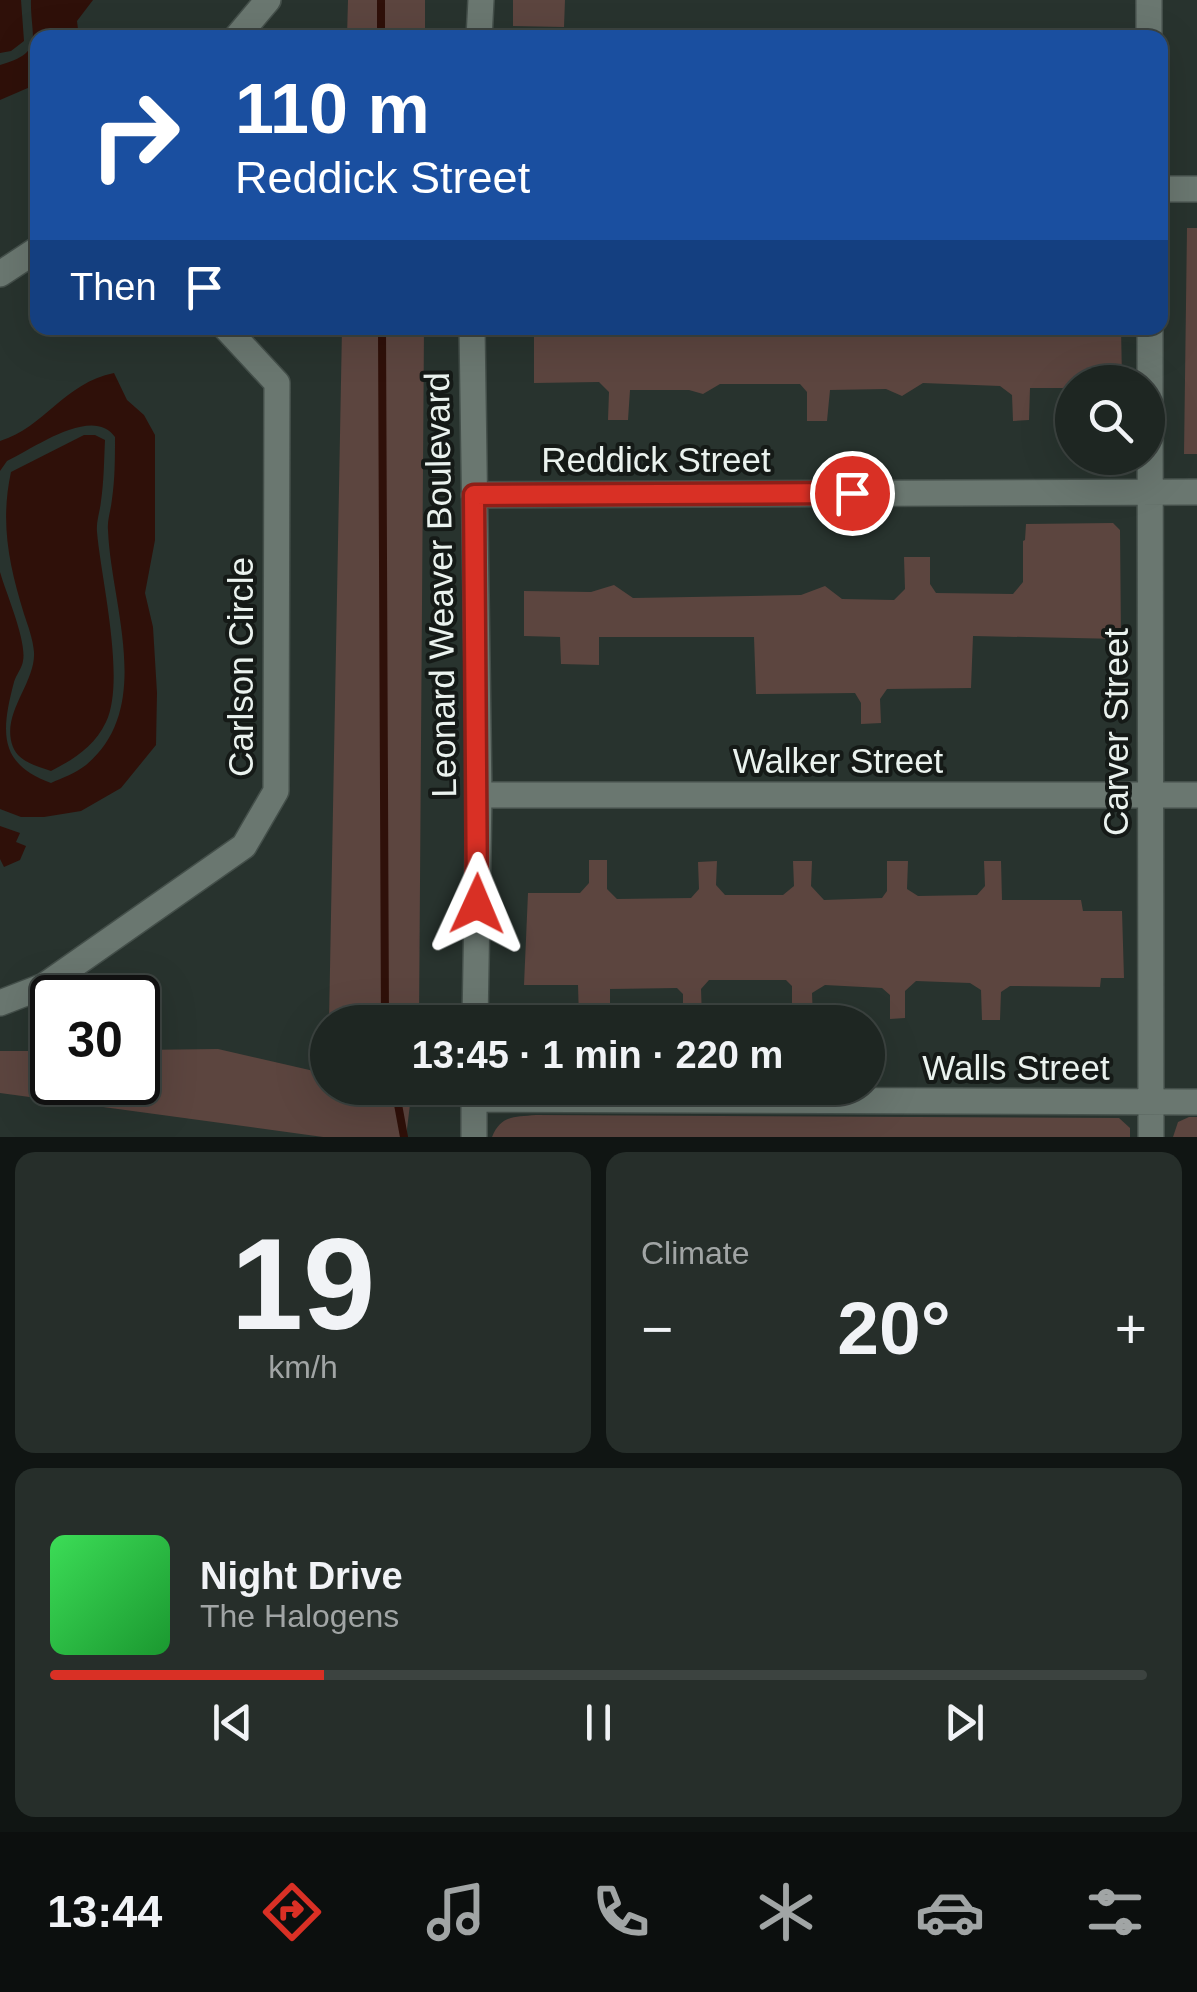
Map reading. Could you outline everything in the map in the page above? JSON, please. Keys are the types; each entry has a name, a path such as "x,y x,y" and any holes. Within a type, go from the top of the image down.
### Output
{"street":[{"path":"243,30 268,0"},
{"path":"479,30 480,0"},
{"path":"1150,0 1150,30"},
{"path":"1168,189 1197,189"},
{"path":"0,274 30,254"},
{"name":"Carlson Circle","path":"0,1003 44,986 244,846 276,791 276,383 232,335"},
{"name":"Leonard Weaver Boulevard","path":"472,335 478,795 475,1005"},
{"name":"Carver Street","path":"1150,335 1151,1137"},
{"name":"Reddick Street","path":"474,495 1197,492"},
{"name":"Walker Street","path":"478,795 1197,795"},
{"name":"Walls Street","path":"885,1098 1197,1102"},
{"path":"474,1105 474,1137"}],"shaded area":[{"path":"0,0 21,0 24,41 11,51 0,53"},
{"path":"31,0 93,0 77,21 78,30 33,30"},
{"path":"348,0 425,0 425,30 347,30"},
{"path":"513,0 565,0 564,27 513,26"},
{"path":"30,48 30,87 0,100 0,65 24,55"},
{"path":"1187,228 1197,228 1197,454 1184,454"},
{"path":"342,335 424,335 419,1005 329,1005"},
{"path":"534,335 1121,335 1122,365 1055,365 1055,388 1030,388 1029,420 1013,421 1012,395 1000,386 923,383 902,396 886,389 830,390 827,421 807,421 807,392 800,384 720,384 703,394 689,390 630,390 628,420 608,420 609,392 599,382 534,383"},
{"path":"114,373 127,400 144,415 155,435 155,540 145,593 153,627 156,745 121,788 81,811 21,817 0,809 0,572 23,652 7,717 8,745 22,767 51,783 86,765 107,741 119,714 124,654 108,526 115,437 105,428 78,427 7,461 0,471 0,441 30,426 81,386"},
{"path":"84,435 105,440 97,528 113,656 112,704 96,739 51,771 20,756 10,735 34,652 10,561 6,509 11,472"},
{"path":"1113,523 1120,530 1121,639 973,636 971,688 887,689 880,699 881,723 861,724 861,703 855,693 756,694 754,637 599,637 599,665 561,664 560,637 524,636 524,591 591,592 614,585 633,598 801,595 825,586 842,599 894,600 905,589 904,557 930,557 930,584 936,593 1013,594 1023,582 1026,524"},
{"path":"0,826 20,833 16,842 26,846 20,860 4,867 0,859"},
{"path":"589,860 607,860 607,889 617,899 691,898 699,889 698,862 717,861 716,885 725,895 783,895 794,886 793,861 812,861 811,886 824,900 882,898 887,891 887,861 908,861 907,889 918,896 977,895 985,886 984,861 1001,861 1002,900 1081,900 1083,911 1122,911 1124,978 1101,978 1100,987 1010,986 1001,992 1000,1020 982,1020 981,990 970,983 916,981 905,991 905,1018 890,1019 890,995 882,988 825,985 812,993 812,1005 792,1005 792,986 786,980 709,980 701,989 702,1005 683,1005 683,994 677,988 610,989 610,1005 579,1005 578,985 524,985 528,893 580,893 589,883"},
{"path":"218,1049 310,1070 310,1105 410,1105 406,1137 323,1137 88,1105 160,1105 160,1050"},
{"path":"0,1051 30,1051 30,1097 0,1093"},
{"path":"536,1115 1119,1118 1130,1128 1130,1137 492,1137 504,1121"},
{"path":"1197,1117 1197,1137 1173,1137 1178,1122"}],"waterway":[{"path":"381,0 381,30"},
{"path":"382,335 385,1005"},
{"path":"398,1105 404,1137"}],"route":[{"path":"477,904 474,495 852,493"}]}
